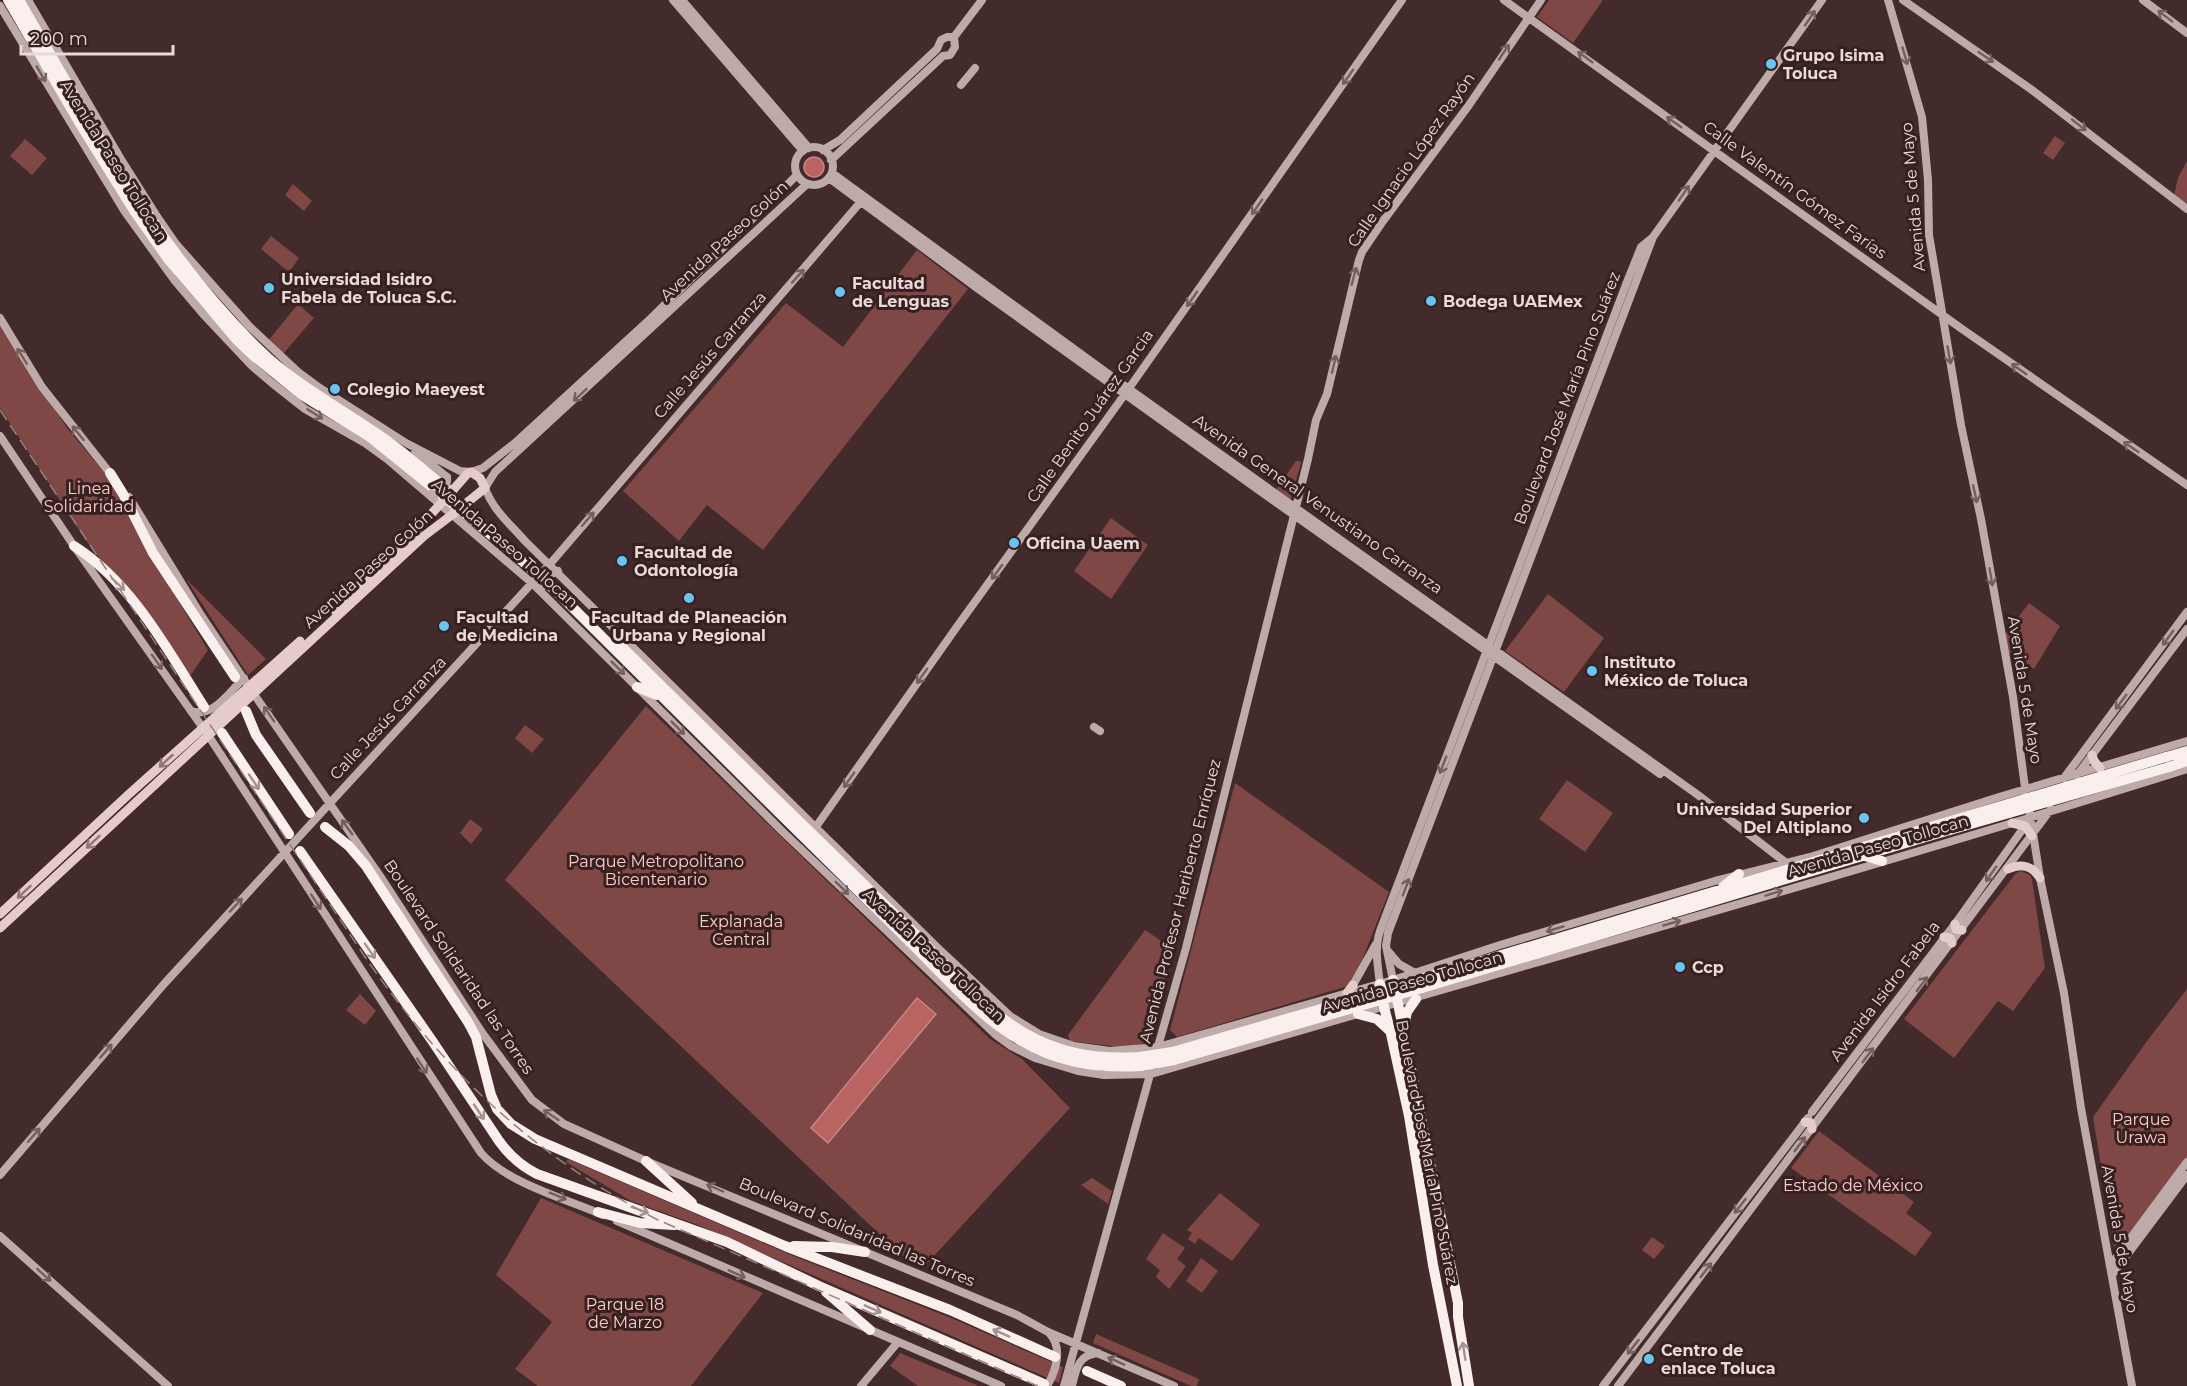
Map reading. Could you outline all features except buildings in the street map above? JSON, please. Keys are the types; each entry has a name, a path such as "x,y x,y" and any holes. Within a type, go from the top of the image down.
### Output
{"highway":[{"name":"Avenida Paseo Tollocan","path":"8,0 104,161 168,258 211,311 255,357 302,395 370,437 510,550 557,592 663,698 755,783"},
{"name":"Avenida Paseo Tollocan","path":"19,0 125,180 192,273 228,316 268,357 307,388 402,452 540,566 912,938 978,1010 1025,1045 1079,1064 1118,1067 1173,1056 1350,996 1418,985 1615,935 1807,869 1853,849 1927,832 2167,762 2187,751"},
{"path":"79,122 84,145 104,161"},
{"path":"92,124 107,135"},
{"path":"122,161 125,180"},
{"name":"Boulevard Solidaridad las Torres","path":"110,473 153,553 246,684"},
{"path":"74,546 95,561 139,605 204,707"},
{"path":"637,687 663,698"},
{"path":"677,692 682,706"},
{"path":"246,711 256,735 310,813"},
{"path":"222,734 289,834"},
{"name":"Avenida Paseo Tollocan","path":"2167,762 2187,761"},
{"name":"Boulevard Solidaridad las Torres","path":"325,827 349,846 366,866 468,1022 478,1042 493,1102 518,1130 785,1246 931,1303 1055,1357"},
{"name":"Avenida Paseo Tollocan","path":"1418,985 1628,916 1865,856 1927,832"},
{"path":"1836,849 1853,849"},
{"path":"300,851 511,1156 537,1174 727,1242 819,1286 1045,1385"},
{"path":"1865,856 1882,861"},
{"path":"1785,862 1807,869 1798,886"},
{"path":"1717,892 1739,874"},
{"path":"1612,912 1628,916"},
{"name":"Avenida Paseo Tollocan","path":"912,938 1015,1028 1034,1040 1054,1048 1100,1058 1140,1061"},
{"name":"Boulevard José María Pino Suárez","path":"1393,981 1458,1303 1458,1317 1469,1386"},
{"name":"Boulevard José María Pino Suárez","path":"1380,984 1409,1116 1433,1265 1457,1386"},
{"path":"1403,1029 1418,985"},
{"path":"975,993 993,1000"},
{"path":"1362,1013 1377,1019 1391,1034"},
{"path":"998,1027 1009,1044 1025,1045"},
{"path":"646,1161 699,1209"},
{"path":"598,1212 648,1225 680,1225"},
{"path":"785,1246 832,1247 865,1252"},
{"path":"819,1286 870,1330"},
{"path":"1087,1371 1121,1386"}],"main road":[{"name":"Avenida Paseo Tollocan","path":"28,0 122,161 176,244 263,341 298,372 406,443 452,468 471,472 480,477 496,510 677,692 993,1000 1022,1024 1039,1034 1065,1043 1110,1051 1158,1047 1350,996 1380,984 1393,981 1418,985"},
{"path":"34,0 40,20"},
{"path":"673,0 806,150"},
{"path":"682,0 806,150"},
{"path":"940,52 950,55 955,48 954,37 982,0"},
{"name":"Calle Benito Juárez Garcia","path":"800,848 1127,392 1402,0"},
{"name":"Calle Valentín Gómez Farías","path":"1504,0 1942,315 2187,485"},
{"name":"Calle Ignacio López Rayón","path":"1316,420 1327,394 1353,279 1362,252 1469,105 1540,0"},
{"name":"Boulevard José María Pino Suárez","path":"1380,984 1377,941 1631,284 1641,247 1653,237 1822,0"},
{"name":"Avenida 5 de Mayo","path":"1888,0 1922,117 1928,180 1929,235 1942,315 2013,697 2032,836 2064,993 2081,1108 2132,1386"},
{"path":"1903,0 2032,90 2187,209"},
{"path":"2143,0 2187,33"},
{"name":"Avenida Paseo Tollocan","path":"0,6 125,212 175,281 233,346 305,409 365,443 454,513 540,590 964,1007 1009,1044 1035,1058 1078,1071 1104,1075 1150,1074 1398,1004 1418,985 1612,912 1739,874 1836,849 2187,741"},
{"path":"831,160 940,52 944,39 949,36 954,37"},
{"path":"824,150 840,140 940,52"},
{"path":"961,85 975,68"},
{"path":"816,148 824,150 831,160 831,175 819,184 807,184 797,175 796,162 806,150 816,148"},
{"name":"Avenida Paseo Colón","path":"0,928 136,802 206,731 246,684 337,612 424,536 485,488 495,471 797,175"},
{"name":"Avenida General Venustiano Carranza","path":"831,175 1127,392 1785,862"},
{"name":"Avenida Paseo Colón","path":"337,612 471,472 487,466 598,372 807,184"},
{"name":"Calle Jesús Carranza","path":"0,1175 164,984 550,564 863,200"},
{"name":"Boulevard Solidaridad las Torres","path":"0,318 42,387 110,473"},
{"name":"Avenida Profesor Heriberto Enríquez","path":"1064,1386 1186,948 1316,420"},
{"path":"0,436 74,546 206,731 489,1162 506,1174 1001,1386"},
{"path":"387,459 398,465 430,494 437,495 442,491 447,484 447,477 406,443"},
{"path":"540,590 550,575 558,571"},
{"name":"Avenida Isidro Fabela","path":"1959,927 2031,817 2065,778 2187,612"},
{"name":"Avenida Isidro Fabela","path":"1603,1386 1948,940 2008,869 2187,630"},
{"name":"Boulevard José María Pino Suárez","path":"1393,981 1386,950 1388,933 1491,650"},
{"path":"191,711 200,714 212,709 246,684"},
{"name":"Boulevard Solidaridad las Torres","path":"246,684 380,876 476,1024 527,1095 540,1108 564,1124 646,1161 1017,1315 1048,1332 1174,1386"},
{"name":"Avenida Paseo Colón","path":"0,914 128,795 206,731"},
{"path":"2092,755 2096,769 2089,775 2088,785 2093,793 2099,796"},
{"name":"Avenida Paseo Tollocan","path":"1615,935 1798,886 2187,769"},
{"path":"128,795 136,802"},
{"path":"1999,797 2008,801 2011,806 2012,816 2009,824 2025,826 2032,836"},
{"path":"783,831 796,830 802,813"},
{"path":"2008,869 2014,866 2025,866 2036,872 2040,878"},
{"name":"Avenida Isidro Fabela","path":"1618,1386 1809,1120 1948,940"},
{"path":"1350,996 1377,941"},
{"path":"1386,950 1418,985"},
{"path":"1350,996 1364,993 1369,1000 1369,1007 1362,1013"},
{"path":"2112,1275 2175,1185 2187,1162"},
{"path":"2110,1266 2175,1185 2187,1175"},
{"path":"0,1236 168,1386"},
{"path":"2105,1239 2113,1247 2123,1250"},
{"path":"1045,1385 1051,1379 1059,1350 1056,1340 1048,1332"},
{"path":"861,1386 898,1342"},
{"path":"1072,1386 1077,1365 1081,1359 1098,1353"}],"green space":[{"path":"1549,0 1603,0 1573,43 1537,17"},
{"path":"2055,136 2065,143 2053,160 2043,153"},
{"path":"25,139 47,158 32,175 10,156"},
{"path":"2187,161 2187,205 2174,195 2178,178"},
{"path":"293,184 312,201 304,211 285,195"},
{"path":"271,236 299,258 289,272 261,249"},
{"path":"917,250 968,289 763,550 707,505 679,541 623,491 786,303 843,347"},
{"path":"298,304 314,318 283,354 268,341"},
{"name":"Linea Solidaridad","path":"0,326 67,428 108,477 137,532 208,650 190,676 85,539 0,408"},
{"path":"1296,461 1301,463 1290,502 1275,491"},
{"path":"1111,518 1148,545 1111,599 1074,571"},
{"path":"186,579 266,659 248,675"},
{"path":"1548,594 1604,638 1564,692 1505,651"},
{"path":"2029,603 2060,626 2034,669 2008,652 2005,635"},
{"name":"Parque Metropolitano Bicentenario","path":"646,706 990,1039 1022,1059 1070,1108 923,1268 908,1261 505,880"},
{"path":"525,725 544,739 532,753 515,738"},
{"path":"1567,780 1613,813 1585,852 1539,819"},
{"path":"1235,783 1389,892 1355,978 1348,986 1177,1037 1170,1030"},
{"path":"470,819 483,829 471,844 460,833"},
{"path":"2021,871 2030,875 2032,879 2045,968 2013,1011 1998,1001 1954,1058 1904,1019 2016,873"},
{"path":"1145,930 1172,948 1148,1042 1127,1048 1070,1041 1068,1035"},
{"name":"Parque Urawa","path":"2187,989 2187,1160 2119,1250 2114,1246 2093,1117"},
{"path":"360,994 376,1011 365,1025 346,1010"},
{"name":"Estado de México","path":"1819,1131 1914,1202 1906,1213 1932,1233 1915,1256 1791,1168"},
{"path":"568,1159 796,1257 949,1317 1063,1367 1059,1383 698,1225 631,1201 566,1162"},
{"path":"1092,1178 1112,1191 1108,1204 1081,1185"},
{"path":"1220,1193 1260,1225 1232,1261 1199,1238 1195,1244 1188,1239 1192,1233 1187,1230"},
{"name":"Parque 18 de Marzo","path":"541,1198 763,1293 691,1386 538,1386 515,1369 552,1322 496,1275"},
{"path":"1163,1233 1185,1248 1177,1259 1186,1266 1169,1289 1156,1277 1160,1270 1146,1259"},
{"path":"1652,1237 1665,1246 1654,1259 1642,1250"},
{"path":"1201,1258 1218,1271 1202,1293 1186,1281"},
{"path":"1096,1334 1199,1379 1197,1386 1191,1386 1093,1343"},
{"path":"900,1353 979,1386 918,1386 890,1366"}],"shaded area":[{"path":"814,157 821,160 824,167 821,174 814,177 807,174 804,167 807,160"},
{"path":"917,998 936,1014 828,1143 811,1128"}],"railway":[{"path":"0,410 369,963 430,1042 497,1109 571,1168 656,1219 1038,1386"}],"place":[{"name":"Grupo Isima Toluca","path":"1771,64"},
{"name":"Universidad Isidro Fabela de Toluca S.C.","path":"269,288"},
{"name":"Facultad de Lenguas","path":"840,292"},
{"name":"Bodega UAEMex","path":"1431,301"},
{"name":"Colegio Maeyest","path":"335,389"},
{"name":"Oficina Uaem","path":"1014,543"},
{"name":"Facultad de Odontología","path":"622,561"},
{"name":"Facultad de Planeación Urbana y Regional","path":"689,598"},
{"name":"Facultad de Medicina","path":"444,626"},
{"name":"Instituto México de Toluca","path":"1592,671"},
{"name":"Universidad Superior Del Altiplano","path":"1864,818"},
{"name":"Ccp","path":"1680,967"},
{"name":"Centro de enlace Toluca","path":"1649,1359"}],"park label":[{"name":"Explanada Central","path":"741,930"}]}
